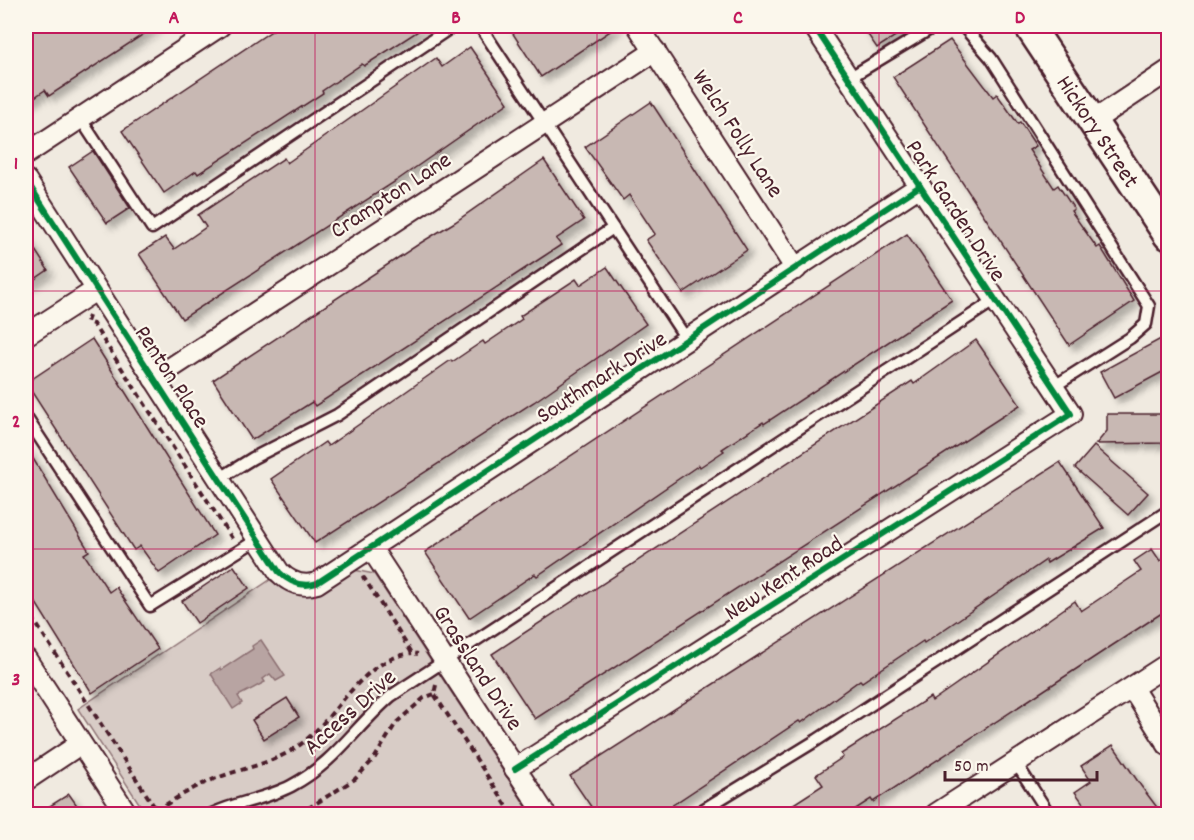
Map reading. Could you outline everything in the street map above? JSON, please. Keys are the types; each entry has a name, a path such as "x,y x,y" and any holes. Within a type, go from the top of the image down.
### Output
{"street":[{"path":"26,154 220,26"},
{"name":"Welch Folly Lane","path":"638,26 796,269"},
{"name":"Park Garden Drive","path":"814,26 1071,414"},
{"name":"Hickory Street","path":"1029,26 1168,235"},
{"name":"Crampton Lane","path":"154,379 655,51"},
{"path":"1093,121 1168,71"},
{"name":"Penton Place","path":"26,180 279,572 297,584"},
{"name":"Southmark Drive","path":"297,584 317,583 920,186"},
{"path":"26,335 96,290"},
{"name":"New Kent Road","path":"515,769 1071,414"},
{"name":"Grassland Drive","path":"371,548 544,814"},
{"path":"26,659 127,814"},
{"path":"936,814 1168,664"},
{"path":"1132,688 1168,745"},
{"path":"26,780 80,744"}],"lane":[{"path":"80,118 152,228 453,26"},
{"path":"480,26 687,340"},
{"path":"849,78 935,26"},
{"path":"963,26 991,58 1149,306 1146,324 1138,331 1053,387"},
{"path":"219,479 253,458 337,415 613,228"},
{"name":"Access Drive","path":"212,814 279,792 322,766 346,745 376,710 444,660 995,300"},
{"path":"26,417 150,606 258,539"},
{"path":"696,814 827,733 1168,511"},
{"path":"1016,763 1049,814"}],"path":[{"path":"26,608 158,813 187,790 215,778 264,764 293,749 316,731 351,689 383,663 395,655 412,653"},
{"path":"299,814 354,778 374,759 396,723 424,698 434,693 444,660"},
{"path":"434,693 512,814"}],"shaded area":[{"path":"354,570 374,574 531,814 146,814 78,709 270,580 294,591 314,592"},
{"path":"261,640 285,676 276,681 270,674 263,679 265,682 238,696 242,703 233,709 211,674 253,649 252,646"}],"building":[{"path":"26,26 156,26 49,96 45,90 26,103"},
{"path":"279,26 426,26 364,66 362,64 322,91 323,93 198,174 196,171 164,193 122,131"},
{"path":"508,26 618,26 541,77"},
{"path":"862,26 911,26 877,48"},
{"path":"950,40 993,97 997,94 1018,124 1020,122 1036,146 1029,150 1054,188 1058,185 1074,209 1071,211 1097,248 1100,246 1134,301 1069,345 893,77"},
{"path":"470,47 508,103 396,181 182,319 139,254 165,237 174,249 206,227 198,215 284,158 287,163 436,58 442,67"},
{"path":"651,102 747,250 683,293 646,240 655,234 629,195 623,200 585,147"},
{"path":"93,151 130,208 107,223 69,167"},
{"path":"544,160 584,220 556,239 561,245 315,406 312,402 252,440 213,380 455,222"},
{"path":"907,234 952,300 764,424 763,422 722,449 724,451 700,467 699,465 537,576 535,574 469,618 425,552"},
{"path":"26,236 48,270 26,285"},
{"path":"607,267 646,324 534,402 315,543 271,479 325,442 328,446 451,360 452,362 483,341 485,344 522,319 520,316 576,279 580,285"},
{"path":"1168,335 1168,369 1114,398 1100,372"},
{"path":"92,339 215,535 159,573 140,546 134,550 26,383"},
{"path":"976,340 1020,405 535,719 492,654 912,381 914,384"},
{"path":"1107,414 1168,414 1168,443 1096,444 1107,431"},
{"path":"1094,446 1148,493 1128,515 1075,468"},
{"path":"26,447 89,551 84,554 109,592 116,587 158,649 92,693 26,587"},
{"path":"1060,462 1104,528 1047,563 1046,560 924,643 923,641 862,682 860,680 801,723 799,721 659,814 596,814 570,776"},
{"path":"1152,549 1160,561 1168,555 1168,609 873,802 871,799 848,814 778,814 823,785 816,775 843,757 841,754 930,697 932,701 1075,601 1081,611 1141,571 1134,561"},
{"path":"234,566 249,588 197,623 182,601"},
{"path":"287,698 299,717 264,739 252,720"},
{"path":"1113,745 1162,814 1091,814 1075,792 1091,781 1081,766"},
{"path":"69,794 83,814 37,814"}],"cycle path":[{"path":"515,769 1071,414 814,26"},
{"path":"26,180 279,572 291,581 306,585 317,583 920,186"}]}
